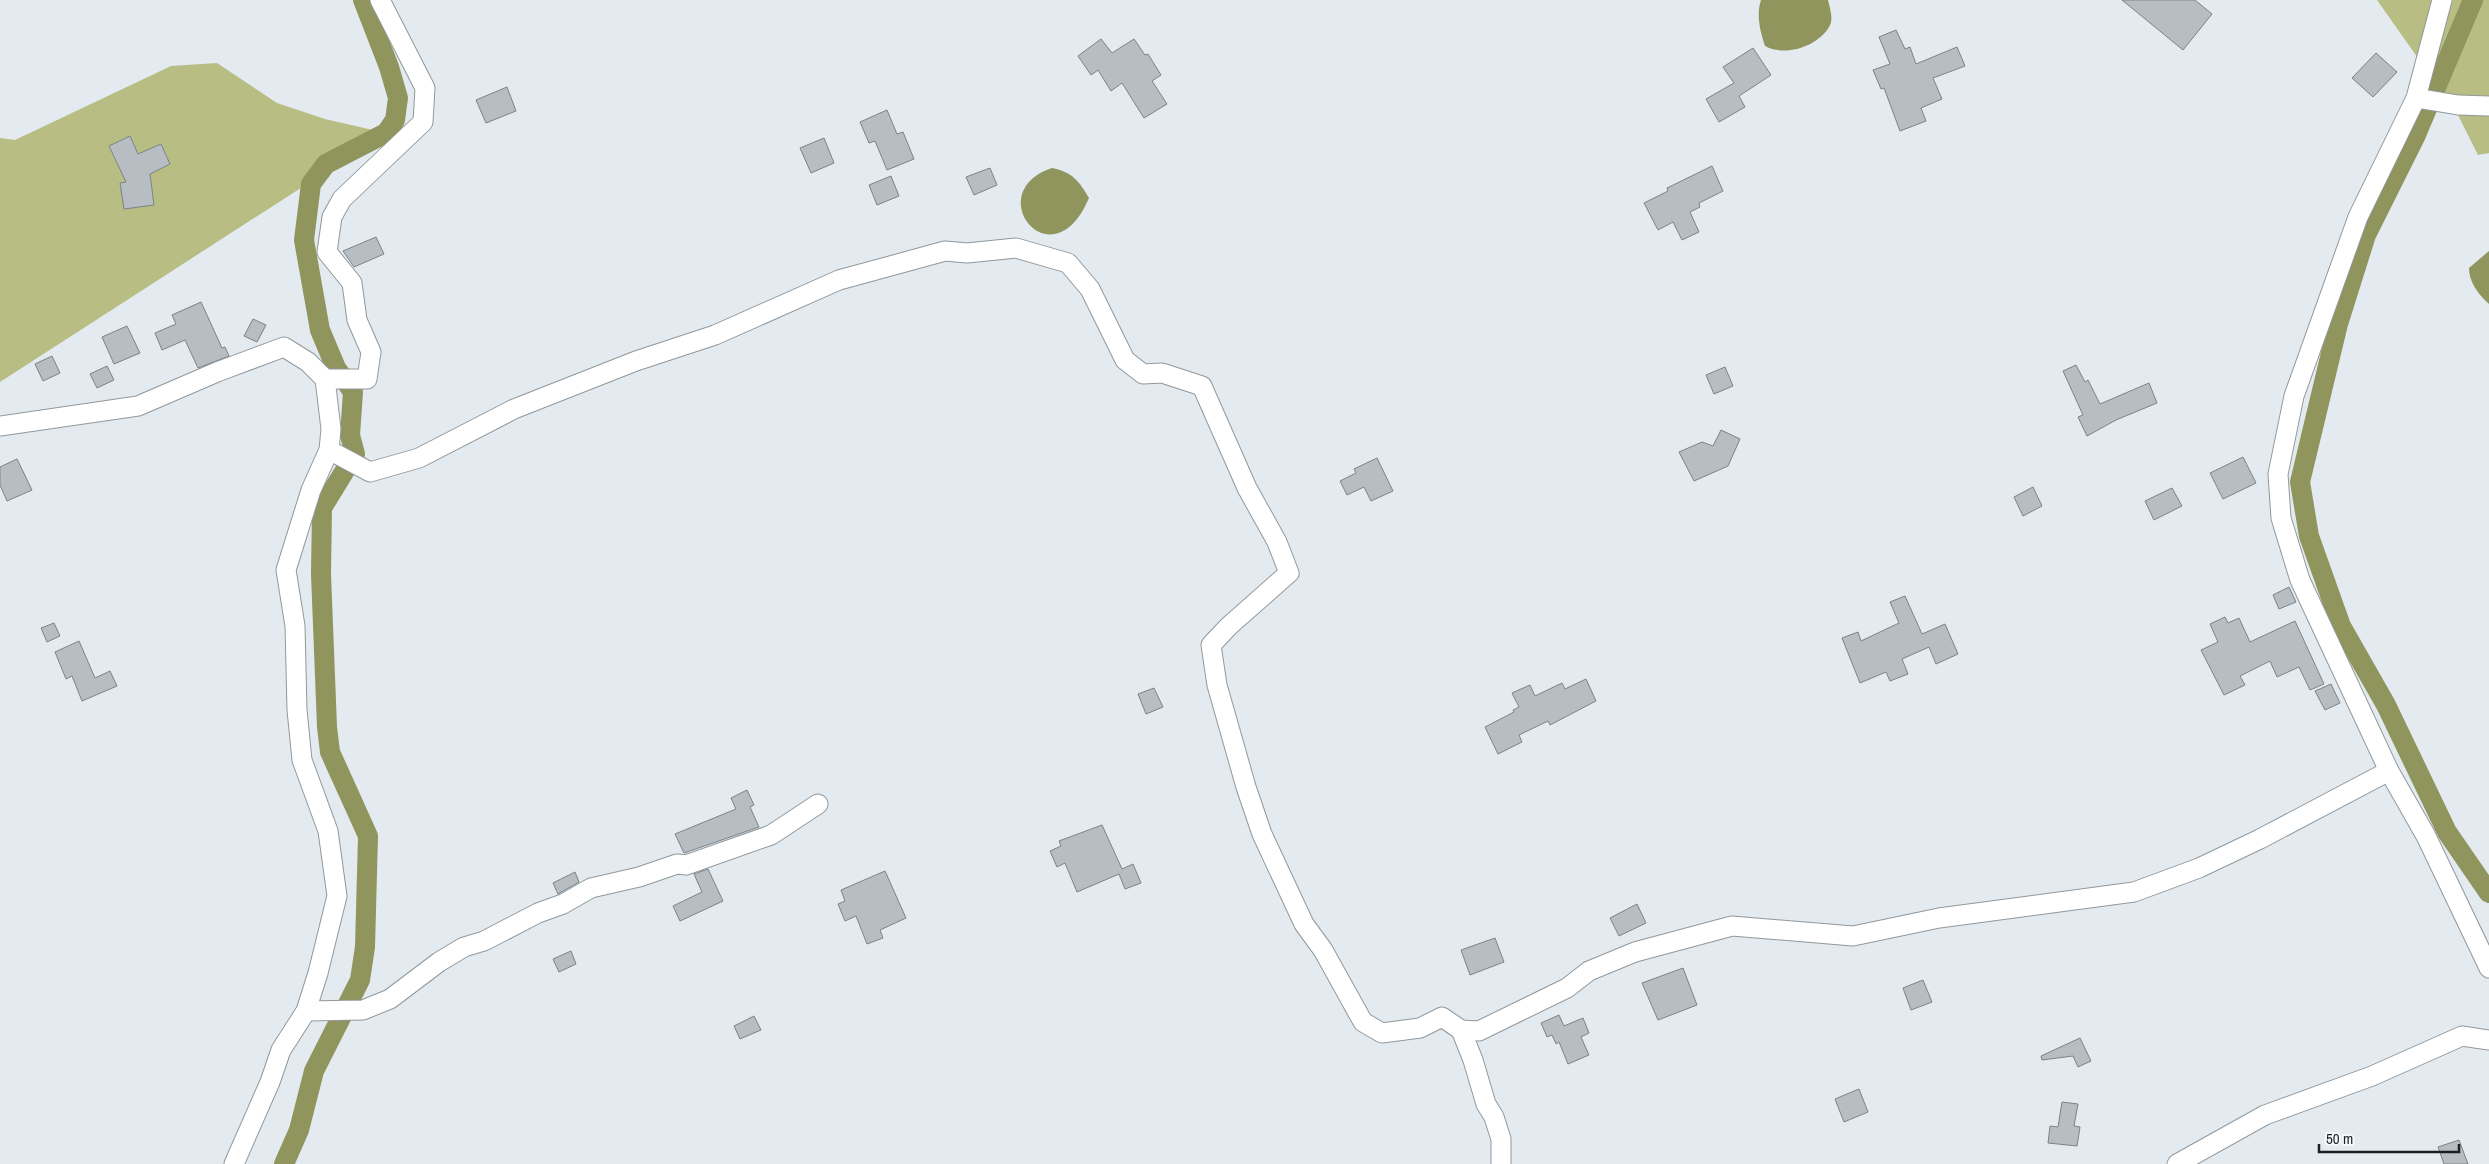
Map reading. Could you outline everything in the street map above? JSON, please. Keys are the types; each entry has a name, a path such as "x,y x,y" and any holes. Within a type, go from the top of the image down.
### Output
{"street":[{"path":"325,379 368,379 371,352 357,320 352,282 327,252 332,217 342,199 423,122 425,88 380,0"},
{"path":"2442,0 2416,98 2358,217 2294,396 2278,474 2281,518 2300,580 2389,771 2426,836 2489,968"},
{"path":"2416,98 2489,106"},
{"path":"329,450 370,472 418,458 514,409 636,360 715,336 839,280 945,251 967,254 1016,248 1068,263 1090,289 1125,360 1144,374 1162,373 1202,386 1247,488 1277,542 1289,573 1229,626 1211,645 1217,685 1246,787 1262,834 1304,924 1323,950 1363,1022 1382,1033 1420,1028 1442,1017 1461,1030 1473,1060 1486,1104 1494,1117 1501,1139 1502,1164"},
{"path":"0,426 138,406 217,372 284,347 308,362 325,379 331,430 329,450 311,490 286,570 295,626 297,710 302,760 328,831 337,896 318,973 312,1012 281,1050 234,1164"},
{"path":"1461,1030 1479,1030 1567,988 1589,971 1635,952 1732,926 1853,936 1939,918 2134,892 2199,868 2243,848 2389,771"},
{"path":"312,1012 363,1010 390,999 439,962 464,947 484,941 538,913 563,904 591,888 639,877 677,864 686,865 771,835 818,804"},
{"path":"2177,1164 2265,1115 2372,1076 2462,1036 2489,1040"}],"shaded area":[{"path":"1761,0 1828,0 1831,14 1829,27 1817,40 1800,48 1782,50 1765,46 1759,23"},
{"path":"2377,0 2489,0 2489,153 2478,155 2458,115"},
{"path":"217,63 277,103 325,119 386,133 0,382 0,138 15,140 171,66"},
{"path":"1052,168 1065,172 1074,178 1089,198 1074,223 1057,233 1042,233 1029,225 1022,211 1022,195 1031,180"},
{"path":"2489,251 2489,304 2475,288 2469,268"}],"building":[{"path":"2122,0 2195,0 2212,14 2183,50"},
{"path":"1896,30 1905,49 1910,47 1916,64 1957,47 1965,66 1933,78 1942,99 1921,108 1926,121 1900,131 1884,88 1881,89 1873,70 1890,64 1879,37"},
{"path":"1101,39 1112,53 1134,39 1145,55 1148,54 1161,75 1152,81 1167,104 1144,118 1122,83 1111,91 1098,70 1091,75 1078,56"},
{"path":"1753,48 1771,75 1739,96 1745,107 1719,122 1706,99 1734,83 1723,67"},
{"path":"2376,53 2397,72 2373,97 2352,78"},
{"path":"507,87 516,111 486,123 476,100"},
{"path":"887,110 897,134 903,132 914,159 887,170 875,141 869,143 860,122"},
{"path":"130,136 138,154 161,144 170,164 150,174 154,205 124,209 120,183 126,182 109,146"},
{"path":"824,138 834,163 811,173 800,148"},
{"path":"1712,166 1723,191 1699,203 1700,207 1690,212 1699,232 1682,240 1673,222 1658,230 1644,203 1668,191 1667,188"},
{"path":"990,168 997,185 974,195 966,177"},
{"path":"891,176 899,196 877,205 869,185"},
{"path":"376,237 384,254 354,267 343,251"},
{"path":"201,302 222,348 225,347 229,356 198,368 185,340 162,350 155,333 176,324 172,315"},
{"path":"253,319 266,325 257,342 244,336"},
{"path":"127,326 140,353 114,364 102,337"},
{"path":"52,356 60,373 43,381 35,364"},
{"path":"2076,365 2085,382 2088,380 2100,404 2149,383 2157,403 2116,420 2087,436 2078,417 2083,415 2063,371"},
{"path":"107,366 114,380 97,388 90,374"},
{"path":"1725,367 1733,386 1714,394 1706,375"},
{"path":"1721,430 1740,439 1728,466 1694,481 1679,452 1702,442 1713,446"},
{"path":"2243,457 2256,483 2223,499 2210,473"},
{"path":"1377,458 1393,491 1371,501 1364,487 1347,495 1340,481 1356,473 1354,469"},
{"path":"17,459 32,490 7,501 0,485 0,467"},
{"path":"2033,487 2042,506 2023,516 2014,497"},
{"path":"2172,488 2182,506 2154,520 2145,501"},
{"path":"2289,587 2296,602 2279,609 2273,595"},
{"path":"1905,596 1922,634 1945,624 1958,654 1936,664 1929,647 1902,659 1908,674 1890,681 1886,672 1860,683 1842,638 1858,632 1861,641 1899,623 1890,602"},
{"path":"2225,617 2228,623 2239,618 2250,642 2295,621 2324,684 2310,690 2299,667 2277,677 2270,661 2240,676 2245,685 2224,695 2201,650 2218,642 2210,624"},
{"path":"54,623 60,636 47,642 41,628"},
{"path":"79,641 95,678 110,671 117,686 82,701 72,676 66,679 55,652"},
{"path":"1586,679 1596,701 1550,725 1548,721 1519,735 1522,742 1498,754 1485,727 1514,712 1513,710 1519,707 1512,693 1530,685 1535,696 1562,683 1565,689"},
{"path":"2331,684 2340,703 2325,710 2315,691"},
{"path":"1154,688 1163,707 1146,714 1138,694"},
{"path":"747,790 754,805 750,807 759,827 684,853 675,834 736,809 731,798"},
{"path":"1102,825 1122,869 1133,864 1141,883 1125,889 1119,874 1077,892 1065,863 1057,867 1050,851 1061,846 1059,841"},
{"path":"708,869 723,901 680,921 673,906 702,892 694,874"},
{"path":"885,871 906,918 880,930 883,938 867,944 856,916 845,921 838,904 845,901 841,890"},
{"path":"575,872 579,882 558,894 553,883"},
{"path":"1637,904 1646,923 1619,936 1610,918"},
{"path":"1495,938 1504,962 1470,975 1461,950"},
{"path":"571,951 576,964 559,972 553,959"},
{"path":"1683,968 1697,1005 1658,1020 1642,983"},
{"path":"1923,980 1932,1002 1911,1010 1903,988"},
{"path":"1559,1015 1564,1026 1583,1018 1589,1033 1581,1037 1589,1055 1568,1064 1559,1042 1556,1044 1552,1035 1547,1037 1541,1023"},
{"path":"754,1016 761,1030 740,1039 734,1026"},
{"path":"2080,1038 2091,1061 2078,1067 2073,1056 2042,1060 2041,1056"},
{"path":"1859,1089 1868,1112 1844,1122 1835,1099"},
{"path":"2062,1102 2078,1104 2074,1126 2080,1127 2077,1146 2048,1143 2050,1126 2058,1127"},
{"path":"2459,1140 2468,1164 2444,1164 2438,1147"}],"waterway":[{"path":"284,1164 299,1130 314,1071 360,980 365,947 368,836 330,752 327,727 321,574 322,508 355,454 350,435 353,392 336,368 320,330 304,240 311,184 326,164 386,133 395,120 398,98 389,67 363,0"},
{"path":"2473,0 2415,137 2366,235 2338,324 2300,482 2309,536 2341,626 2386,705 2447,832 2489,893"}]}
